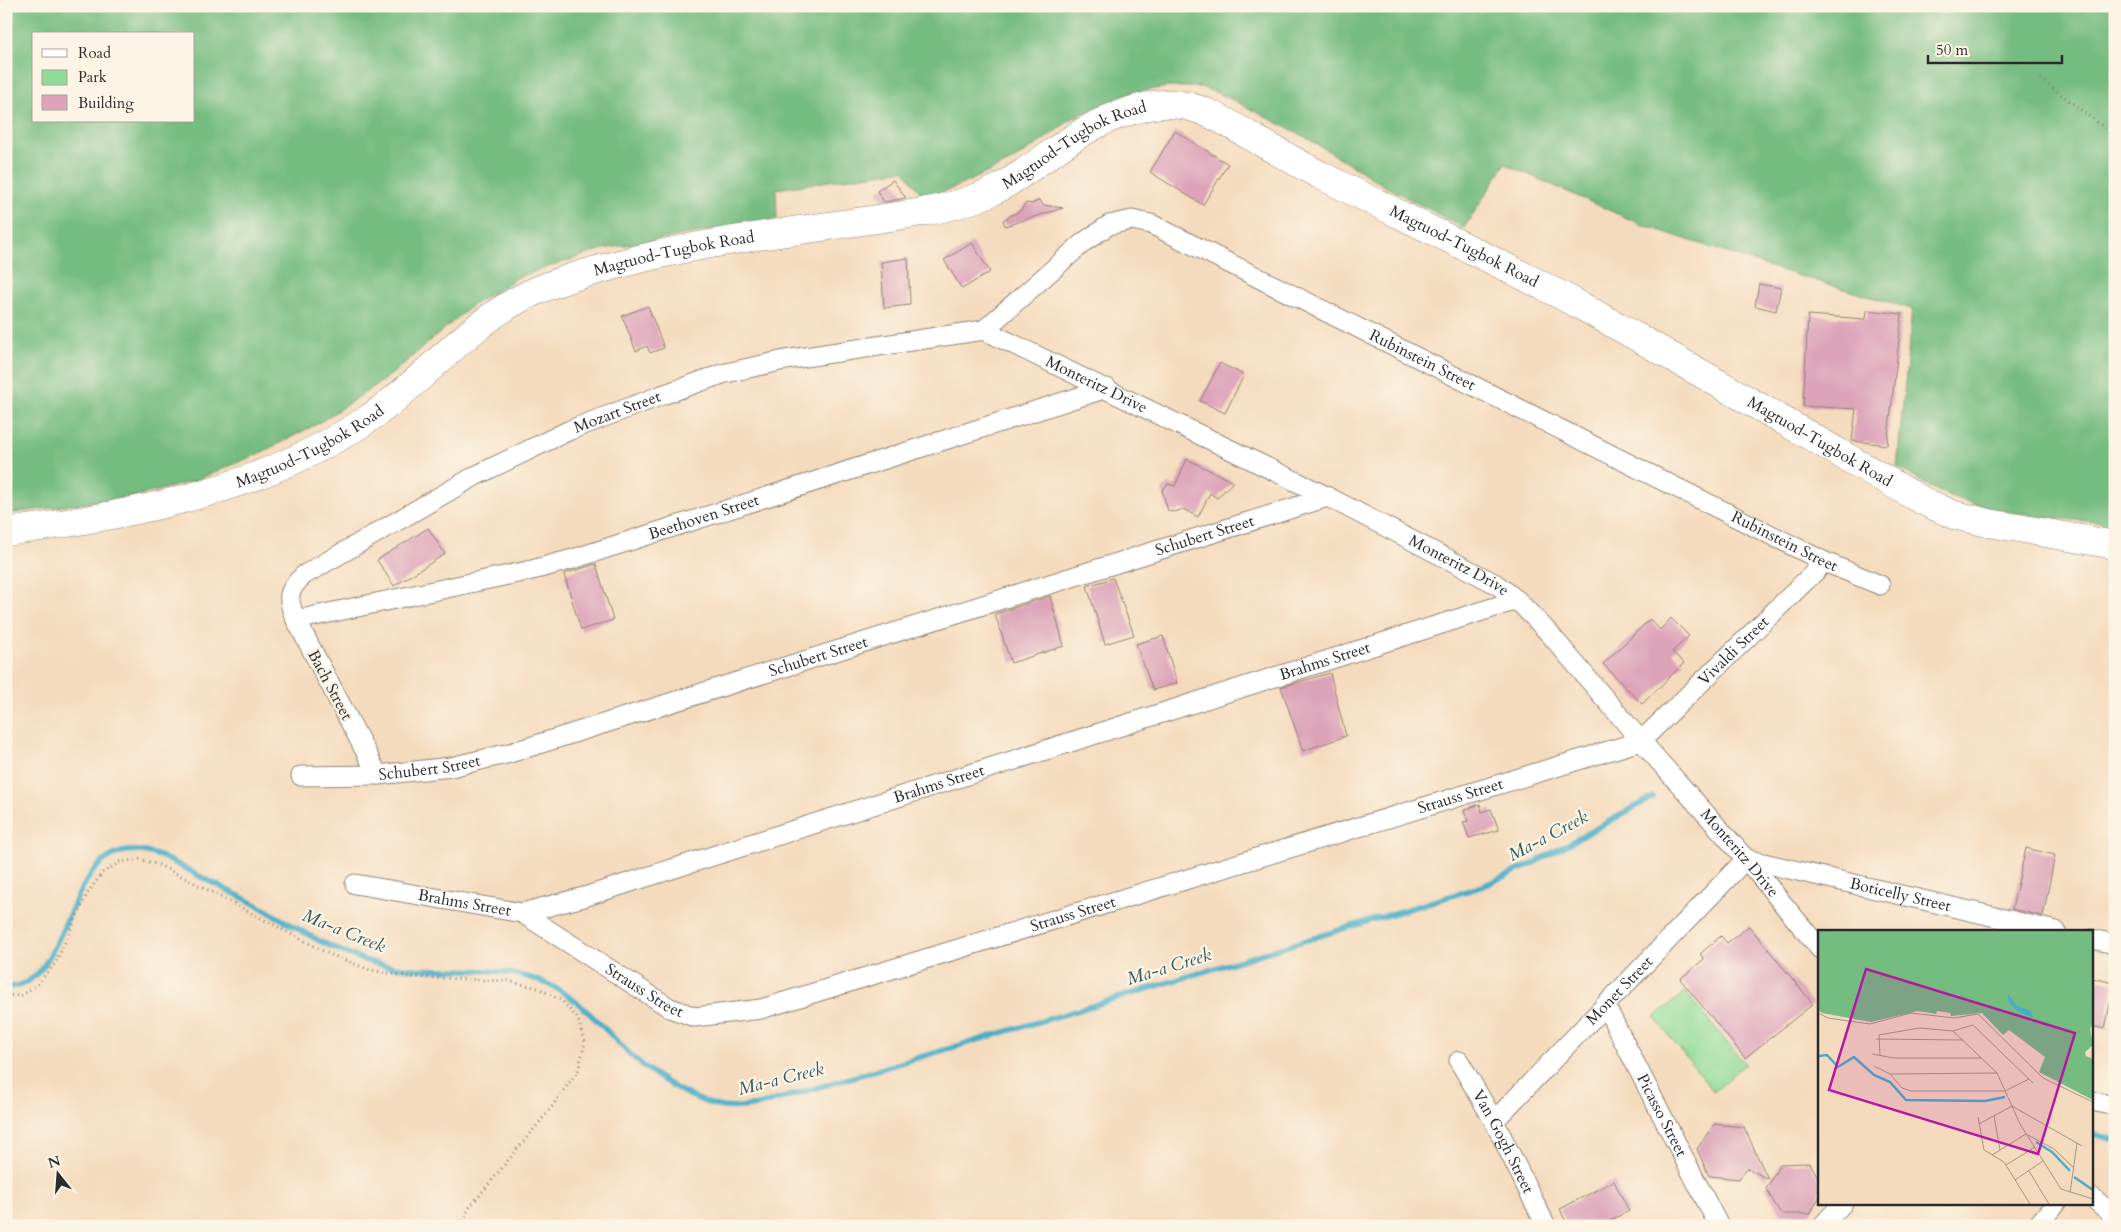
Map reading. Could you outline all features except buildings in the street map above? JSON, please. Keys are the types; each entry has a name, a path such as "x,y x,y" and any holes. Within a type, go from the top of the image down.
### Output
{"main road":[{"name":"Magtuod-Tugbok Road","path":"6,532 136,512 193,498 254,477 311,452 369,418 417,380 473,329 512,302 546,286 594,270 656,255 728,241 918,213 961,204 992,191 1019,175 1088,127 1118,114 1136,109 1172,104 1193,108 1218,117 1315,172 1579,306 1923,501 1954,515 2115,545"}],"street":[{"name":"Rubinstein Street","path":"984,330 1084,242 1109,225 1132,220 1151,224 1825,562 1880,585"},
{"name":"Monteritz Drive","path":"984,330 1107,388 1328,497 1496,584 1517,600 1549,632 1746,859 1818,947"},
{"name":"Mozart Street","path":"289,593 293,585 304,575 475,476 570,430 662,395 722,374 785,360 984,330"},
{"name":"Beethoven Street","path":"296,620 532,570 573,559 1107,388"},
{"name":"Schubert Street","path":"301,776 378,775 451,767 510,753 1328,497"},
{"name":"Vivaldi Street","path":"1642,741 1825,562"},
{"name":"Bach Street","path":"289,593 290,605 296,620 378,775"},
{"name":"Brahms Street","path":"355,884 522,913 584,897 1517,600"},
{"name":"Strauss Street","path":"522,913 670,1008 695,1017 725,1015 761,1009 1642,741"},
{"name":"Boticelly Street","path":"1746,859 2052,930"},
{"name":"Monet Street","path":"1494,1121 1746,859"},
{"path":"2094,939 2115,944"},
{"name":"Picasso Street","path":"1606,1005 1719,1226"},
{"name":"Van Gogh Street","path":"1459,1061 1494,1121 1546,1226"},
{"path":"2094,1101 2115,1106"},
{"path":"2094,1199 2115,1217"},
{"path":"1822,1226 1842,1204"},
{"path":"2037,1226 2055,1204"}],"path":[{"path":"2041,79 2115,136"},
{"path":"6,996 20,996 37,985 56,962 87,894 102,872 120,862 140,860 159,865 329,954 370,970 413,977 508,980 538,988 562,1001 578,1019 585,1043 578,1071 547,1113 469,1208 461,1226"}],"green space":[{"path":"6,6 2115,6 2115,524 2051,518 1988,508 1941,492 1897,467 1912,309 1773,268 1640,224 1505,164 1464,228 1385,186 1307,138 1225,96 1201,87 1169,87 1140,91 1108,102 1073,118 1010,162 954,188 924,198 904,170 776,189 777,219 603,249 518,277 471,306 387,378 317,424 258,454 194,481 137,496 6,514"},
{"path":"1685,992 1745,1064 1714,1092 1654,1017"}],"waterway":[{"name":"Ma-a Creek","path":"6,987 27,982 44,966 81,891 95,869 115,854 141,851 173,862 259,906 327,945 371,962 413,969 499,972 540,981 554,987 579,1004 633,1057 652,1073 675,1088 700,1100 723,1107 759,1105 1072,1012 1483,886 1532,864 1653,797"},
{"name":"Ma-a Creek","path":"2094,1135 2115,1140"}]}
